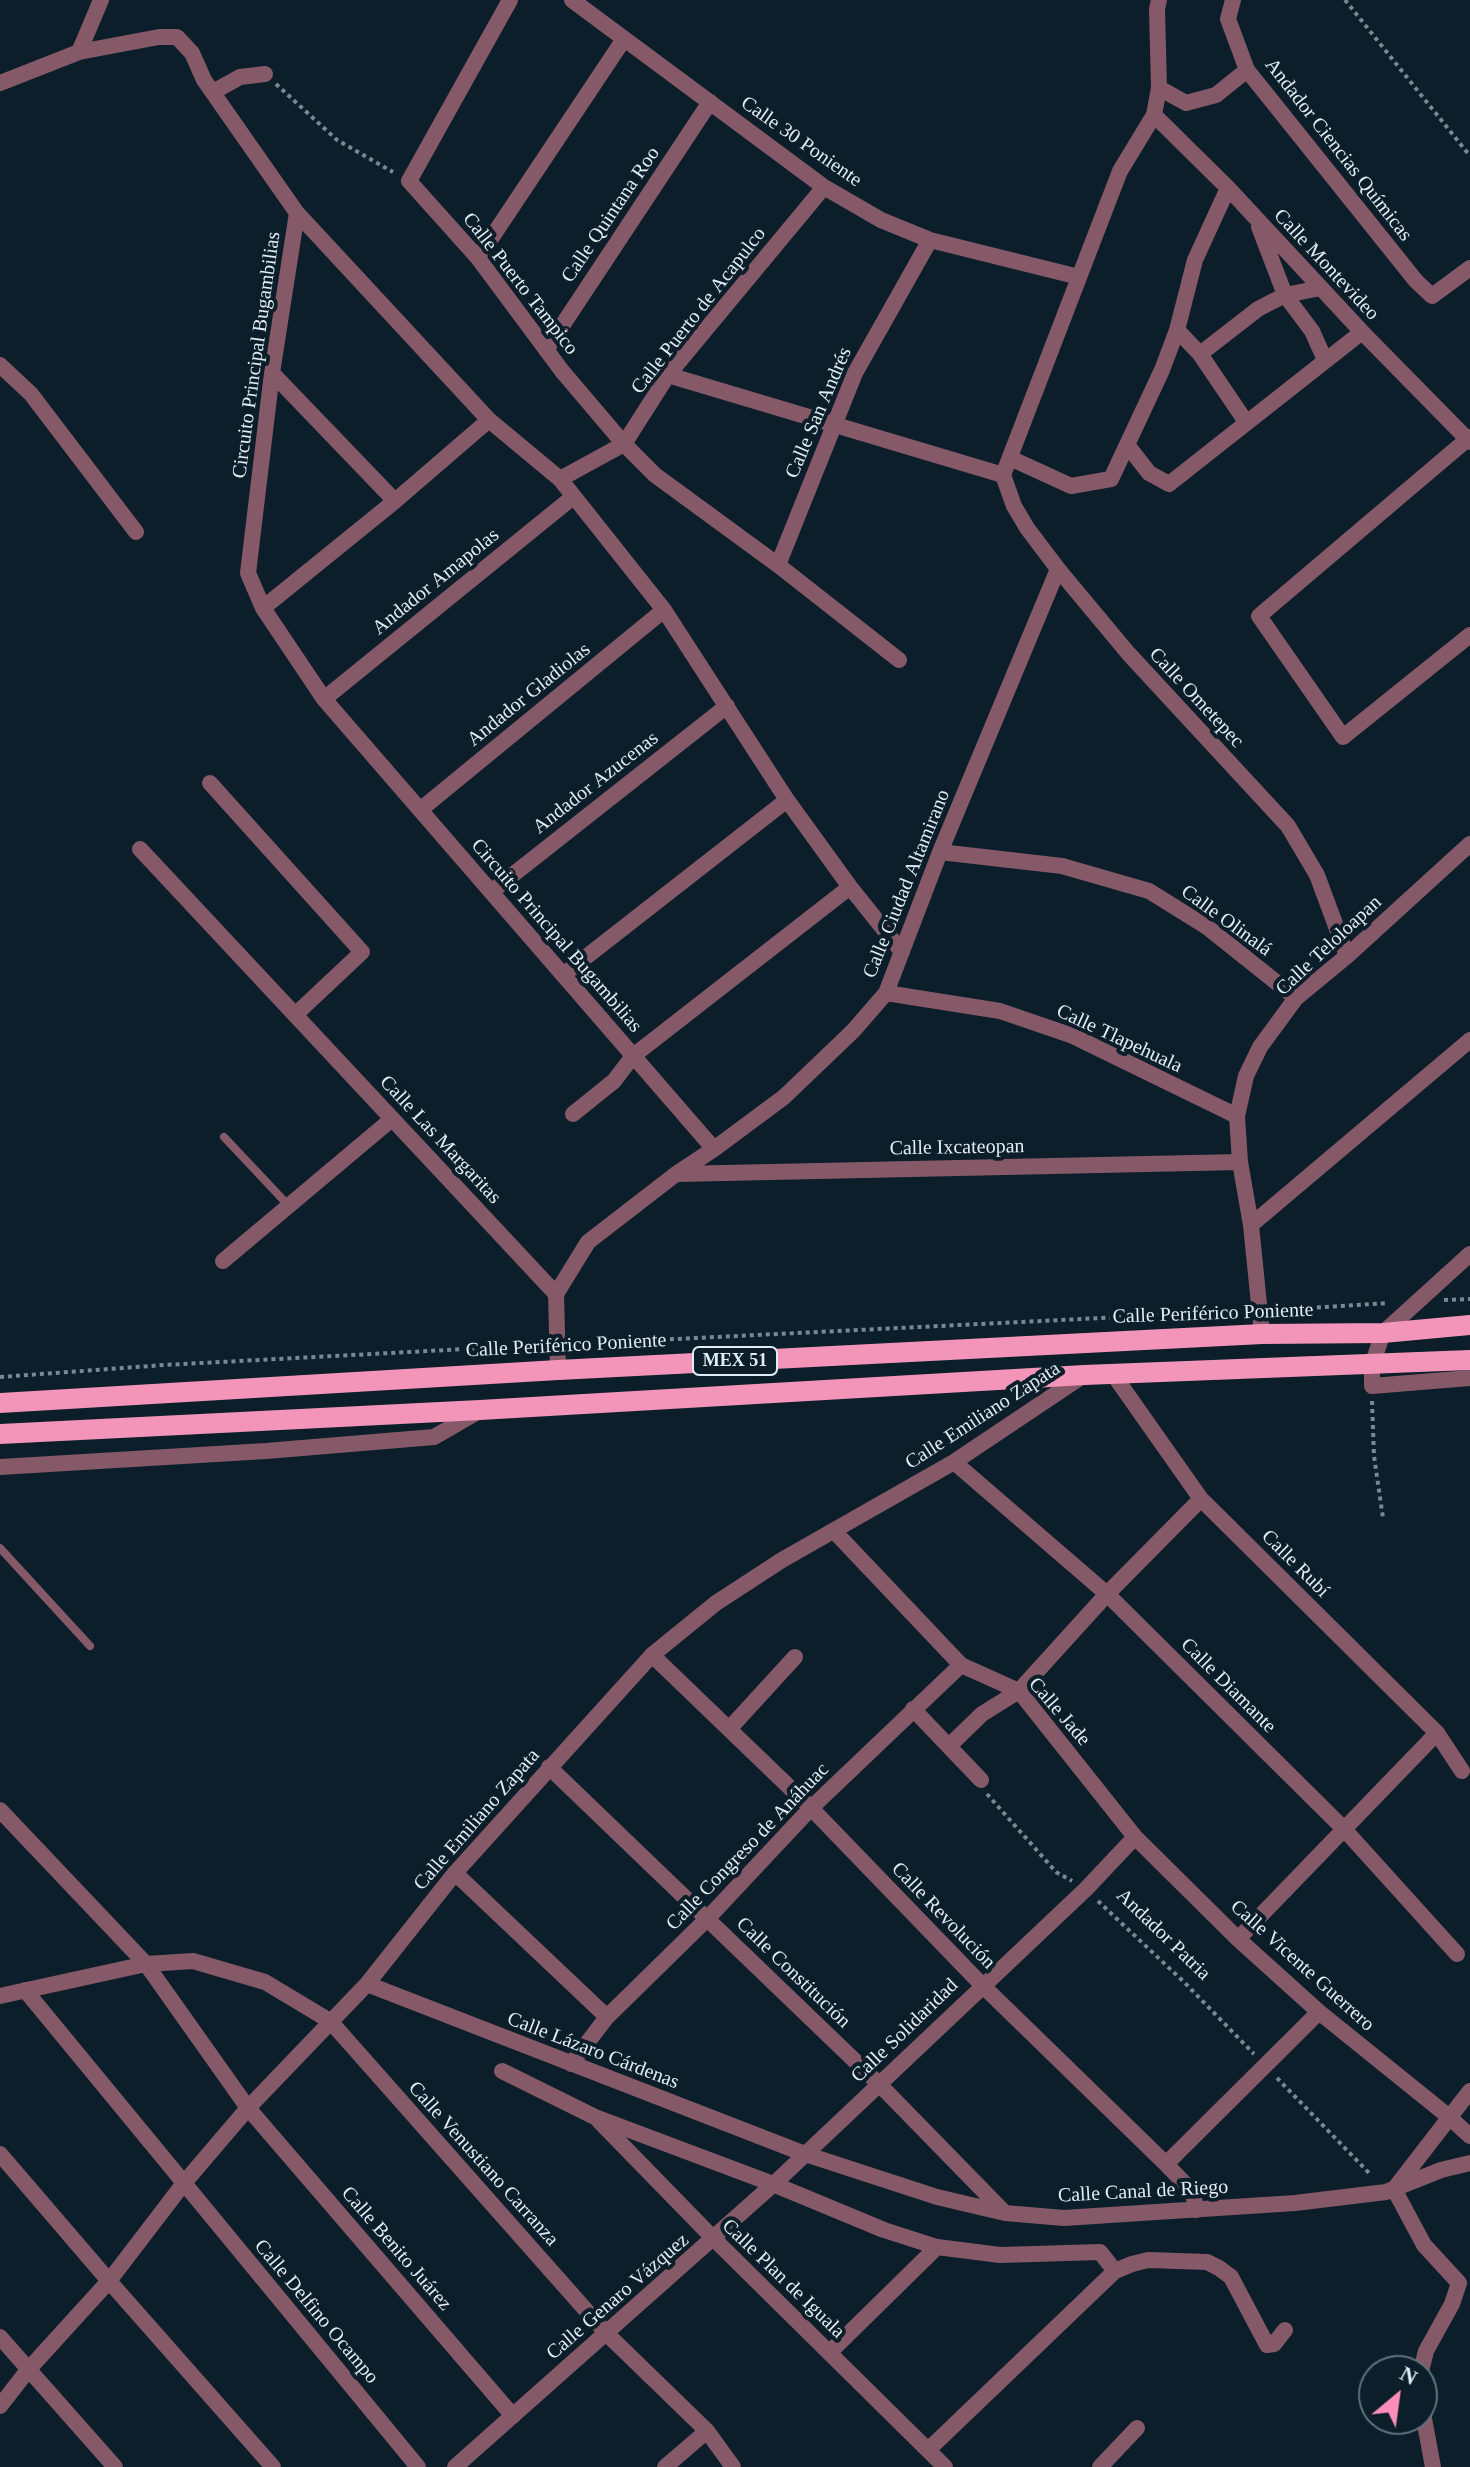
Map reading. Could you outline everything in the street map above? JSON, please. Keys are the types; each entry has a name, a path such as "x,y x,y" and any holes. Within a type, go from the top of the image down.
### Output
{"main road":[{"name":"Calle Periférico Poniente","path":"0,1403 558,1370 1262,1334 1383,1333 1470,1325"},
{"name":"MEX 51","path":"0,1434 1084,1375 1470,1360"}],"street":[{"path":"79,52 101,0"},
{"path":"409,181 510,0"},
{"name":"Calle 30 Poniente","path":"572,0 824,187 881,220 930,240 1079,277"},
{"path":"668,375 1003,475 1120,171 1154,115 1159,88 1159,0"},
{"name":"Andador Ciencias Químicas","path":"1233,0 1228,19 1247,70 1416,281 1432,296 1470,268"},
{"path":"0,83 79,52 159,37 177,37 192,53 204,80 297,213"},
{"path":"478,258 624,39"},
{"path":"1159,88 1186,103 1216,95 1247,70"},
{"path":"213,92 240,77 265,74"},
{"name":"Calle Quintana Roo","path":"546,350 710,102"},
{"name":"Calle Montevideo","path":"1154,115 1469,439"},
{"name":"Calle Puerto Tampico","path":"409,181 478,258 546,350 624,444 655,475 778,565 899,660"},
{"name":"Calle Puerto de Acapulco","path":"560,479 624,444 668,375 824,187"},
{"path":"1010,458 1071,486 1111,479 1177,330 1195,260 1228,188"},
{"name":"Circuito Principal Bugambilias","path":"297,213 272,373 248,573 263,608 324,699 714,1149"},
{"name":"Circuito Principal Bugambilias","path":"297,213 489,420 560,479 664,610 787,800 902,952"},
{"path":"1256,220 1285,295 1312,331 1325,360"},
{"name":"Calle San Andrés","path":"778,565 855,373 930,240"},
{"path":"1200,354 1258,309 1285,295 1321,288"},
{"path":"1177,330 1200,354 1246,422"},
{"path":"1128,446 1149,473 1169,484 1362,332"},
{"path":"0,365 31,394 136,532"},
{"path":"272,373 395,501"},
{"path":"263,608 489,420"},
{"path":"1469,439 1259,616 1343,737 1470,635"},
{"name":"Calle Ometepec","path":"1003,475 1014,506 1058,569 1128,653 1288,826 1317,875 1347,956"},
{"name":"Andador Amapolas","path":"324,699 573,497"},
{"name":"Calle Ciudad Altamirano","path":"556,1294 588,1242 784,1097 853,1031 886,993 940,852 1058,569"},
{"name":"Andador Gladiolas","path":"420,810 664,610"},
{"name":"Andador Azucenas","path":"491,892 727,706"},
{"path":"210,783 362,952 295,1015"},
{"path":"563,975 787,800"},
{"name":"Calle Teloloapan","path":"1262,1334 1237,1116 1246,1076 1260,1047 1296,998 1470,844"},
{"name":"Calle Las Margaritas","path":"140,849 556,1294"},
{"name":"Calle Olinalá","path":"940,852 1062,866 1149,891 1207,927 1296,998"},
{"path":"573,1114 614,1081 633,1056 850,887"},
{"name":"Calle Tlapehuala","path":"886,993 1000,1011 1073,1036 1237,1116"},
{"path":"1251,1225 1470,1040"},
{"path":"223,1261 392,1119"},
{"name":"Calle Ixcateopan","path":"676,1174 1240,1162"},
{"path":"1470,1254 1383,1333 1372,1365 1372,1386 1470,1378"},
{"path":"556,1294 558,1370"},
{"name":"Calle Rubí","path":"1113,1374 1201,1499 1437,1733 1462,1771"},
{"name":"Calle Emiliano Zapata","path":"0,2406 28,2370 109,2281 184,2183 248,2108 367,1984 455,1873 652,1655 716,1603 782,1560 954,1462 1084,1375"},
{"path":"0,1467 434,1437 480,1410"},
{"name":"Calle Diamante","path":"954,1462 1107,1594 1344,1829 1457,1954"},
{"path":"949,1746 982,1714 1019,1691 1107,1594 1201,1499"},
{"name":"Calle Jade","path":"834,1531 961,1665 1019,1691 1135,1837"},
{"name":"Calle Revolución","path":"652,1655 811,1808 982,1985 1166,2164 1187,2186 1196,2210"},
{"path":"730,1728 795,1657"},
{"name":"Calle Congreso de Anáhuac","path":"571,2064 607,2017 707,1919 811,1808 961,1665"},
{"path":"913,1709 981,1780"},
{"path":"1238,1939 1437,1733"},
{"name":"Calle Constitución","path":"549,1767 879,2084 1005,2213"},
{"name":"Calle Benito Juárez","path":"0,1810 146,1964 248,2108 513,2416"},
{"name":"Calle Solidaridad","path":"805,2154 1086,1889 1135,1837"},
{"name":"Calle Vicente Guerrero","path":"1135,1837 1238,1939 1319,2012 1470,2136"},
{"path":"455,1873 607,2017"},
{"path":"0,1996 146,1964 193,1961 265,1982 330,2021"},
{"name":"Calle Lázaro Cárdenas","path":"367,1984 805,2154"},
{"name":"Calle Delfino Ocampo","path":"25,1990 418,2467"},
{"path":"1166,2164 1319,2012"},
{"name":"Calle Venustiano Carranza","path":"330,2021 607,2334 707,2431 733,2467"},
{"path":"502,2071 595,2117 773,2184 884,2230 937,2247 1000,2255 1100,2252 1115,2271"},
{"path":"1425,2355 1464,2282 1424,2245 1390,2190 1470,2091"},
{"name":"Calle Plan de Iguala","path":"595,2117 945,2467"},
{"path":"0,2154 273,2467"},
{"name":"Calle Genaro Vázquez","path":"455,2467 714,2239 805,2154"},
{"name":"Calle Canal de Riego","path":"805,2154 937,2197 1005,2213 1064,2218 1295,2203 1390,2190 1441,2170 1470,2163"},
{"path":"830,2352 937,2247"},
{"path":"928,2450 1115,2271 1148,2260 1207,2262 1231,2277 1267,2345 1274,2344 1285,2330"},
{"path":"0,2337 115,2467"},
{"path":"1100,2467 1137,2428"},
{"path":"665,2467 707,2431"},
{"path":"1427,2435 1433,2467"}],"lane":[{"path":"224,1137 289,1206"},
{"path":"0,1548 90,1646"}],"path":[{"path":"1345,0 1470,156"},
{"path":"265,74 337,140 409,181"},
{"path":"0,1377 164,1365 1470,1299"},
{"path":"1372,1386 1374,1456 1383,1518"},
{"name":"Andador Patria","path":"981,1780 989,1799 1056,1872 1086,1889 1185,1983 1390,2190"}]}
